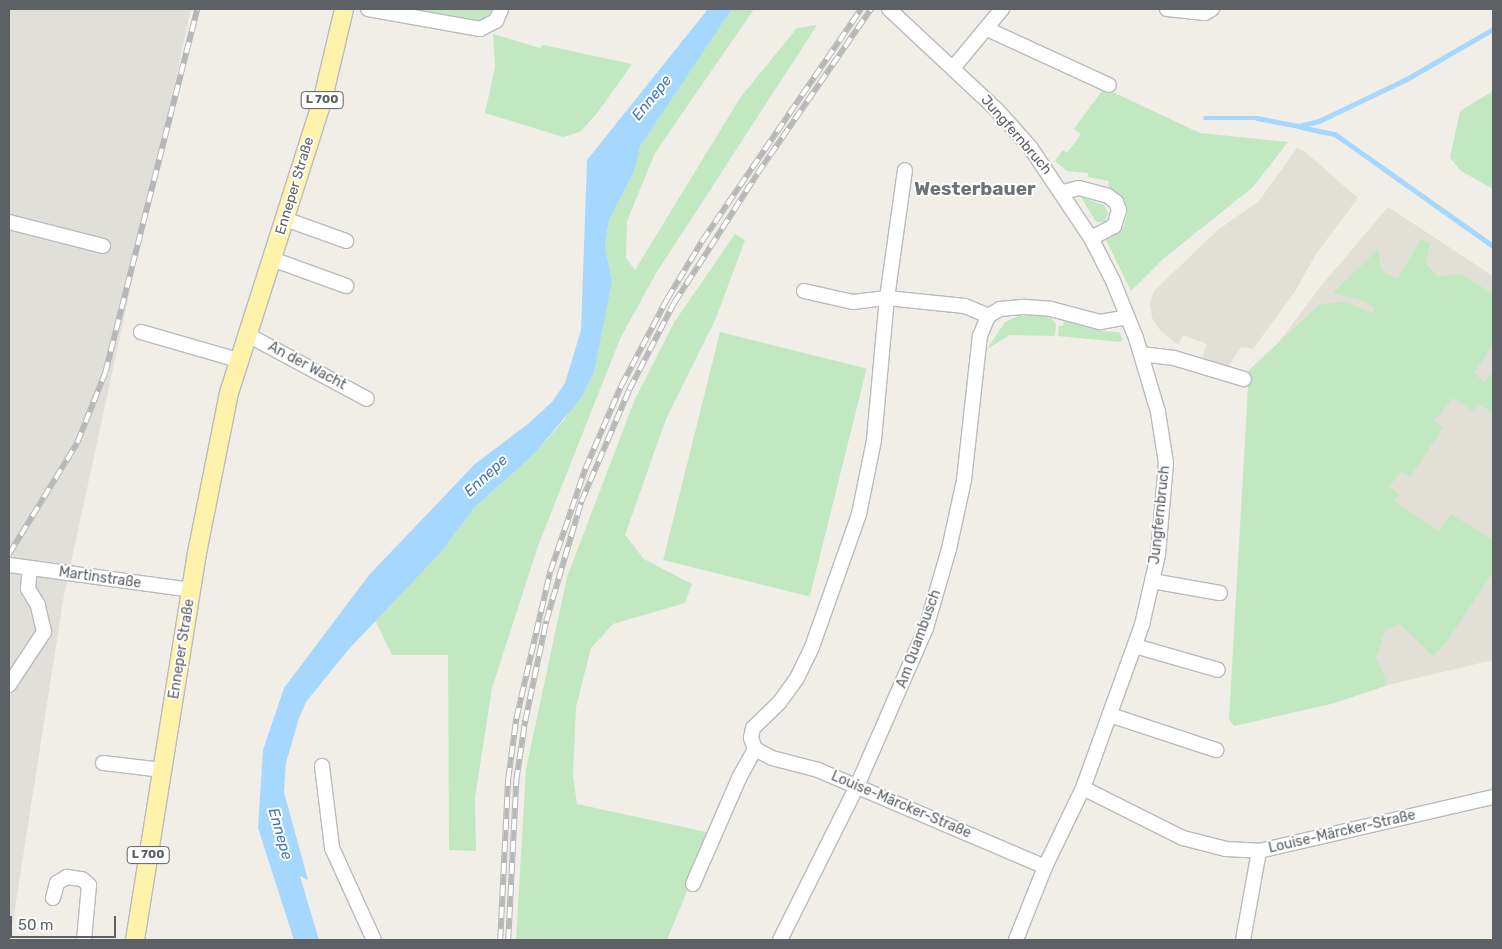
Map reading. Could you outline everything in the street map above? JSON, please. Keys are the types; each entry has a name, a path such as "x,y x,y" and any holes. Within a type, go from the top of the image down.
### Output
{"main road":[{"name":"Enneper Straße","path":"135,940 210,477 238,360 285,219 327,83 344,9"}],"street":[{"path":"368,9 480,29 496,21 500,9"},
{"name":"Jungfernbruch","path":"889,9 953,68 1007,122 1063,192 1091,238 1128,317 1158,412 1166,463 1158,555 1135,646 1083,788 1045,867 1016,940"},
{"path":"953,68 1002,9"},
{"path":"1167,9 1205,13 1212,9"},
{"path":"987,29 1109,85"},
{"path":"693,884 739,778 755,749 750,738 753,728 779,703 797,678 812,647 859,514 874,440 887,298 905,170"},
{"path":"1063,192 1079,188 1108,196 1116,202 1119,210 1114,226 1091,238"},
{"path":"285,219 346,241"},
{"path":"9,222 103,246"},
{"path":"272,259 346,286"},
{"path":"804,291 853,302 887,298 965,306 988,316 1000,309 1025,307 1051,309 1100,322 1128,317"},
{"name":"Am Quambusch","path":"780,940 857,786 926,628 949,549 964,480 980,336 988,316"},
{"path":"141,332 238,360"},
{"name":"An der Wacht","path":"246,334 367,399"},
{"path":"1141,354 1174,358 1244,378"},
{"name":"Martinstraße","path":"9,566 191,590"},
{"path":"9,685 44,632 38,605 28,589 30,568"},
{"path":"1152,581 1220,593"},
{"path":"1135,646 1218,670"},
{"path":"1110,715 1216,750"},
{"name":"Louise-Märcker-Straße","path":"755,749 857,786 1045,867"},
{"path":"103,763 162,770"},
{"path":"322,766 332,848 374,940"},
{"name":"Louise-Märcker-Straße","path":"1083,788 1183,838 1226,849 1259,851 1493,797"},
{"path":"1243,940 1259,851"},
{"path":"53,898 53,890 63,878 82,879 89,885 84,940"}],"shaded area":[{"path":"9,9 191,9 64,595 10,940"},
{"path":"1297,148 1304,151 1358,198 1316,254 1296,290 1253,349 1241,347 1228,367 1202,357 1207,344 1183,335 1178,345 1160,330 1152,318 1150,304 1154,291 1219,229 1259,201"},
{"path":"1388,207 1493,276 1493,660 1388,685 1331,704 1367,624 1255,374 1321,286"}],"green space":[{"path":"406,9 494,9 482,23"},
{"path":"732,9 754,9 655,153 627,221 626,258 635,270 740,98 797,28 817,25 655,275 620,339 538,546 492,688 475,798 476,851 449,850 448,655 392,655 375,620 441,552 474,508 534,454 565,419 612,281 605,247 609,220 634,172 639,146"},
{"path":"493,34 540,48 543,45 632,64 598,112 580,132 563,137 485,113 495,67"},
{"path":"1104,88 1200,133 1288,142 1253,187 1163,259 1131,291 1106,240 1124,226 1128,211 1125,201 1108,186 1109,181 1088,177 1088,173 1067,171 1055,161 1063,150 1067,153 1081,134 1074,129"},
{"path":"1493,91 1493,189 1461,171 1450,158 1460,111"},
{"path":"1081,197 1104,205 1108,213 1105,222 1096,222"},
{"path":"735,234 745,240 716,318 666,419 625,535 644,559 692,584 685,603 613,624 591,648 576,707 573,776 577,804 711,833 667,940 516,940 526,769 567,577 635,399 675,321"},
{"path":"1421,239 1430,244 1426,264 1438,277 1461,274 1493,294 1493,344 1474,373 1484,382 1490,374 1493,376 1493,413 1478,404 1473,411 1453,398 1434,421 1443,428 1410,477 1401,471 1389,487 1399,494 1394,501 1439,531 1451,514 1493,540 1493,572 1446,643 1433,656 1400,624 1386,629 1376,657 1388,685 1331,704 1234,726 1229,719 1249,370 1320,304 1346,302 1372,313 1375,308 1358,299 1333,293 1378,249 1381,270 1397,279"},
{"path":"1033,315 1052,318 1056,325 1055,336 1010,335 987,349 1005,322 1018,316"},
{"path":"1064,320 1101,331 1119,332 1123,339 1120,342 1058,336 1059,326 1063,326"},
{"path":"720,332 867,369 810,597 663,560"}],"water":[{"name":"Ennepe","path":"708,9 732,9 640,146 634,172 609,220 605,247 612,281 594,372 581,398 534,454 474,508 441,552 348,650 306,702 299,718 286,763 284,792 308,880 300,876 319,940 294,940 258,828 263,750 284,688 369,575 475,464 529,423 552,402 565,383 581,330 587,160"}],"waterway":[{"path":"1205,118 1257,118 1299,126 1319,121 1405,80 1493,29"},
{"path":"1301,127 1335,134 1493,246"}],"railway":[{"path":"9,554 77,443 105,373 197,9"},
{"path":"500,940 508,779 516,719 550,572 585,469 621,386 667,299 702,241 861,9"},
{"path":"508,940 516,781 525,721 546,621 581,502 629,390 674,303 757,174 871,9"}],"district":[{"name":"Westerbauer","path":"975,189"}]}
